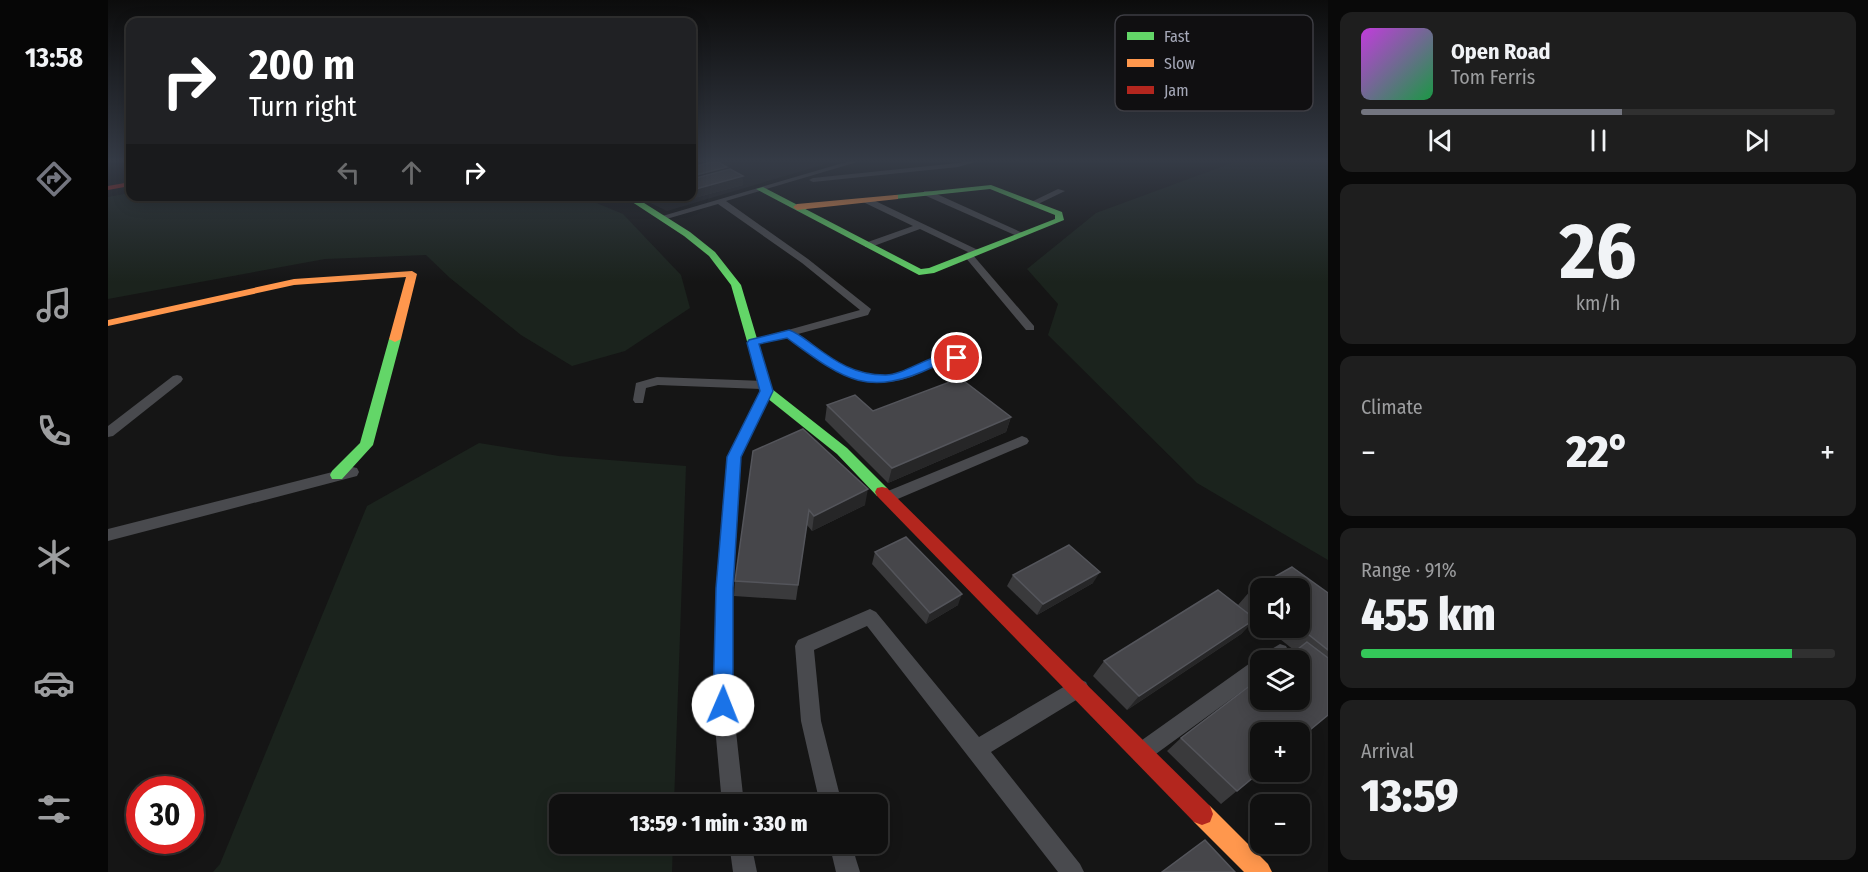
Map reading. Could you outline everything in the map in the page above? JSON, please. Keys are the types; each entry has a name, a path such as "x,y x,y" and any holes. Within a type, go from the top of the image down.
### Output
{"street":[{"path":"636,201 663,217 712,254 736,285 766,388 842,452 888,497 1260,872"},
{"path":"663,217 720,201 805,261 866,309 864,313 845,319 753,343"},
{"path":"784,201 919,272 931,271 1060,220 1059,214 1027,201"},
{"path":"797,207 859,201"},
{"path":"867,201 972,254 1030,328"},
{"path":"944,201 1020,234"},
{"path":"1033,203 1038,201"},
{"path":"868,244 920,226"},
{"path":"108,323 294,282 412,274 366,445 337,475"},
{"path":"789,334 837,368 864,378 888,379 906,375 944,357 970,358"},
{"path":"108,433 177,379"},
{"path":"639,400 640,386 657,381 766,388"},
{"path":"732,794 723,705 725,588 734,457 766,388"},
{"path":"888,497 1022,441"},
{"path":"108,535 352,472"},
{"path":"829,794 811,721 804,646 870,617 1072,872"},
{"path":"1142,752 1250,674"},
{"path":"976,750 1079,688"},
{"path":"742,854 746,872"},
{"path":"843,854 848,872"}],"shaded area":[{"path":"108,201 592,201 623,214 681,275 690,308 625,351 572,366 521,335 450,278 426,255 325,259 108,299"},
{"path":"646,201 702,201 667,211"},
{"path":"1129,201 1328,201 1328,560 1197,483 1048,335 1058,304 1027,269 1096,213"},
{"path":"479,443 559,456 686,466 674,794 549,794 549,854 673,854 672,872 213,872 220,864 367,506"}],"building":[{"path":"960,378 1011,417 892,468 827,405 855,395 873,411"},
{"path":"803,429 868,489 814,516 809,510 798,585 735,581 753,451"},
{"path":"906,537 962,594 930,613 875,552"},
{"path":"1069,545 1100,572 1043,604 1013,575"},
{"path":"1292,567 1307,578 1272,578"},
{"path":"1310,580 1328,593 1328,650 1310,636"},
{"path":"1218,590 1250,615 1250,622 1139,696 1104,661"},
{"path":"1307,642 1328,658 1328,715 1310,730 1310,722 1250,722 1250,780 1237,791 1181,738 1250,686 1250,710 1310,710 1310,650 1297,650"},
{"path":"1205,840 1235,872 1162,872"}],"traffic: fast":[{"path":"635,201 687,234 712,254 736,285 766,391 842,451 882,492"},
{"path":"782,201 919,272 931,271 1060,220 1059,214 1025,201"},
{"path":"337,475 366,445 395,339"}],"traffic: slow":[{"path":"797,207 859,201"},
{"path":"108,323 294,282 412,274 395,339"},
{"path":"1202,814 1260,872"}],"traffic: jam":[{"path":"882,492 1202,814"}],"route":[{"path":"723,705 725,588 734,457 766,391 753,343 789,334 800,339 837,368 864,378 888,379 906,375 944,357 957,358"}]}
